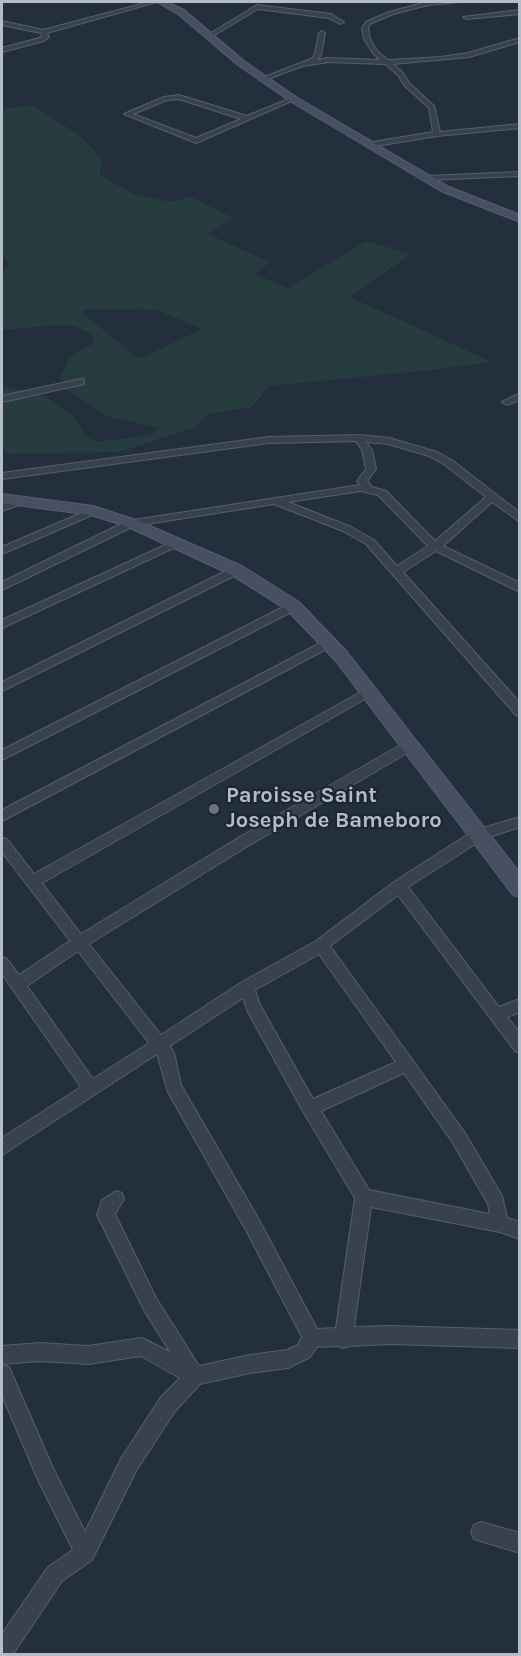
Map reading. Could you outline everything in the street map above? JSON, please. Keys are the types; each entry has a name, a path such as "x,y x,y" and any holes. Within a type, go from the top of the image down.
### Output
{"street":[{"path":"2,16 8,20 4,23 43,32 154,2"},
{"path":"161,2 181,12 262,79 292,99 461,196 519,219"},
{"path":"437,134 432,107 406,84 401,74 375,52 366,39 365,28 368,23 391,13 428,3 456,2"},
{"path":"211,38 264,9 331,16 341,22"},
{"path":"466,17 519,12"},
{"path":"2,50 42,40 46,37 43,32"},
{"path":"304,64 318,55 322,33"},
{"path":"262,79 304,64 328,60 386,62 469,55 519,40"},
{"path":"246,118 179,97 166,98 127,114 196,141 292,99"},
{"path":"369,145 437,134 519,126"},
{"path":"427,178 519,174"},
{"path":"2,399 81,382"},
{"path":"507,402 519,396"},
{"path":"2,476 269,440 359,438 389,441 434,454 449,463 519,519"},
{"path":"359,438 366,450 371,469 363,481 367,488"},
{"path":"2,586 131,523 278,502 313,494 367,488 378,490 386,496 435,547 499,576 519,588"},
{"path":"396,572 435,547 491,498"},
{"path":"278,502 357,534 375,547 442,627 465,648 519,712"},
{"path":"7,503 93,511 131,523 236,570 293,606 330,642 519,889"},
{"path":"2,551 93,511"},
{"path":"2,624 176,543"},
{"path":"2,687 236,570"},
{"path":"2,755 293,606"},
{"path":"2,816 330,642"},
{"path":"32,882 368,692"},
{"path":"17,984 78,943 243,842 409,746"},
{"path":"2,1147 247,987 321,945 399,886 478,836 519,822"},
{"path":"2,843 166,1053 174,1087 252,1224 312,1338"},
{"path":"399,886 519,1046"},
{"path":"321,945 459,1138 496,1202 500,1224"},
{"path":"2,963 91,1088"},
{"path":"247,987 253,1007 364,1197 343,1339"},
{"path":"496,1015 519,1005"},
{"path":"310,1108 408,1064"},
{"path":"364,1197 500,1224 519,1231"},
{"path":"116,1199 108,1206 106,1215 150,1304 195,1376"},
{"path":"312,1338 343,1339 391,1335 519,1339"},
{"path":"2,1652 55,1574 85,1553 129,1464 168,1404 195,1376 250,1364 288,1359 304,1351 312,1338"},
{"path":"2,1355 40,1352 88,1355 142,1347 195,1376"},
{"path":"2,1374 45,1473 85,1553"},
{"path":"481,1532 519,1543"}],"green space":[{"path":"32,105 79,135 102,159 100,175 133,194 170,202 191,197 233,218 208,234 270,262 255,274 288,288 366,241 411,254 350,297 492,362 269,386 252,407 207,414 194,428 119,452 7,454 2,446 2,387 33,391 47,397 75,418 86,436 96,442 150,435 160,428 106,416 64,388 60,379 69,357 94,343 91,334 75,326 58,325 2,330 2,274 8,262 2,255 2,106 6,109","holes":["89,309 157,310 202,329 139,359 81,312"]}],"place":[{"name":"Paroisse Saint Joseph de Bameboro","path":"214,809"}]}
